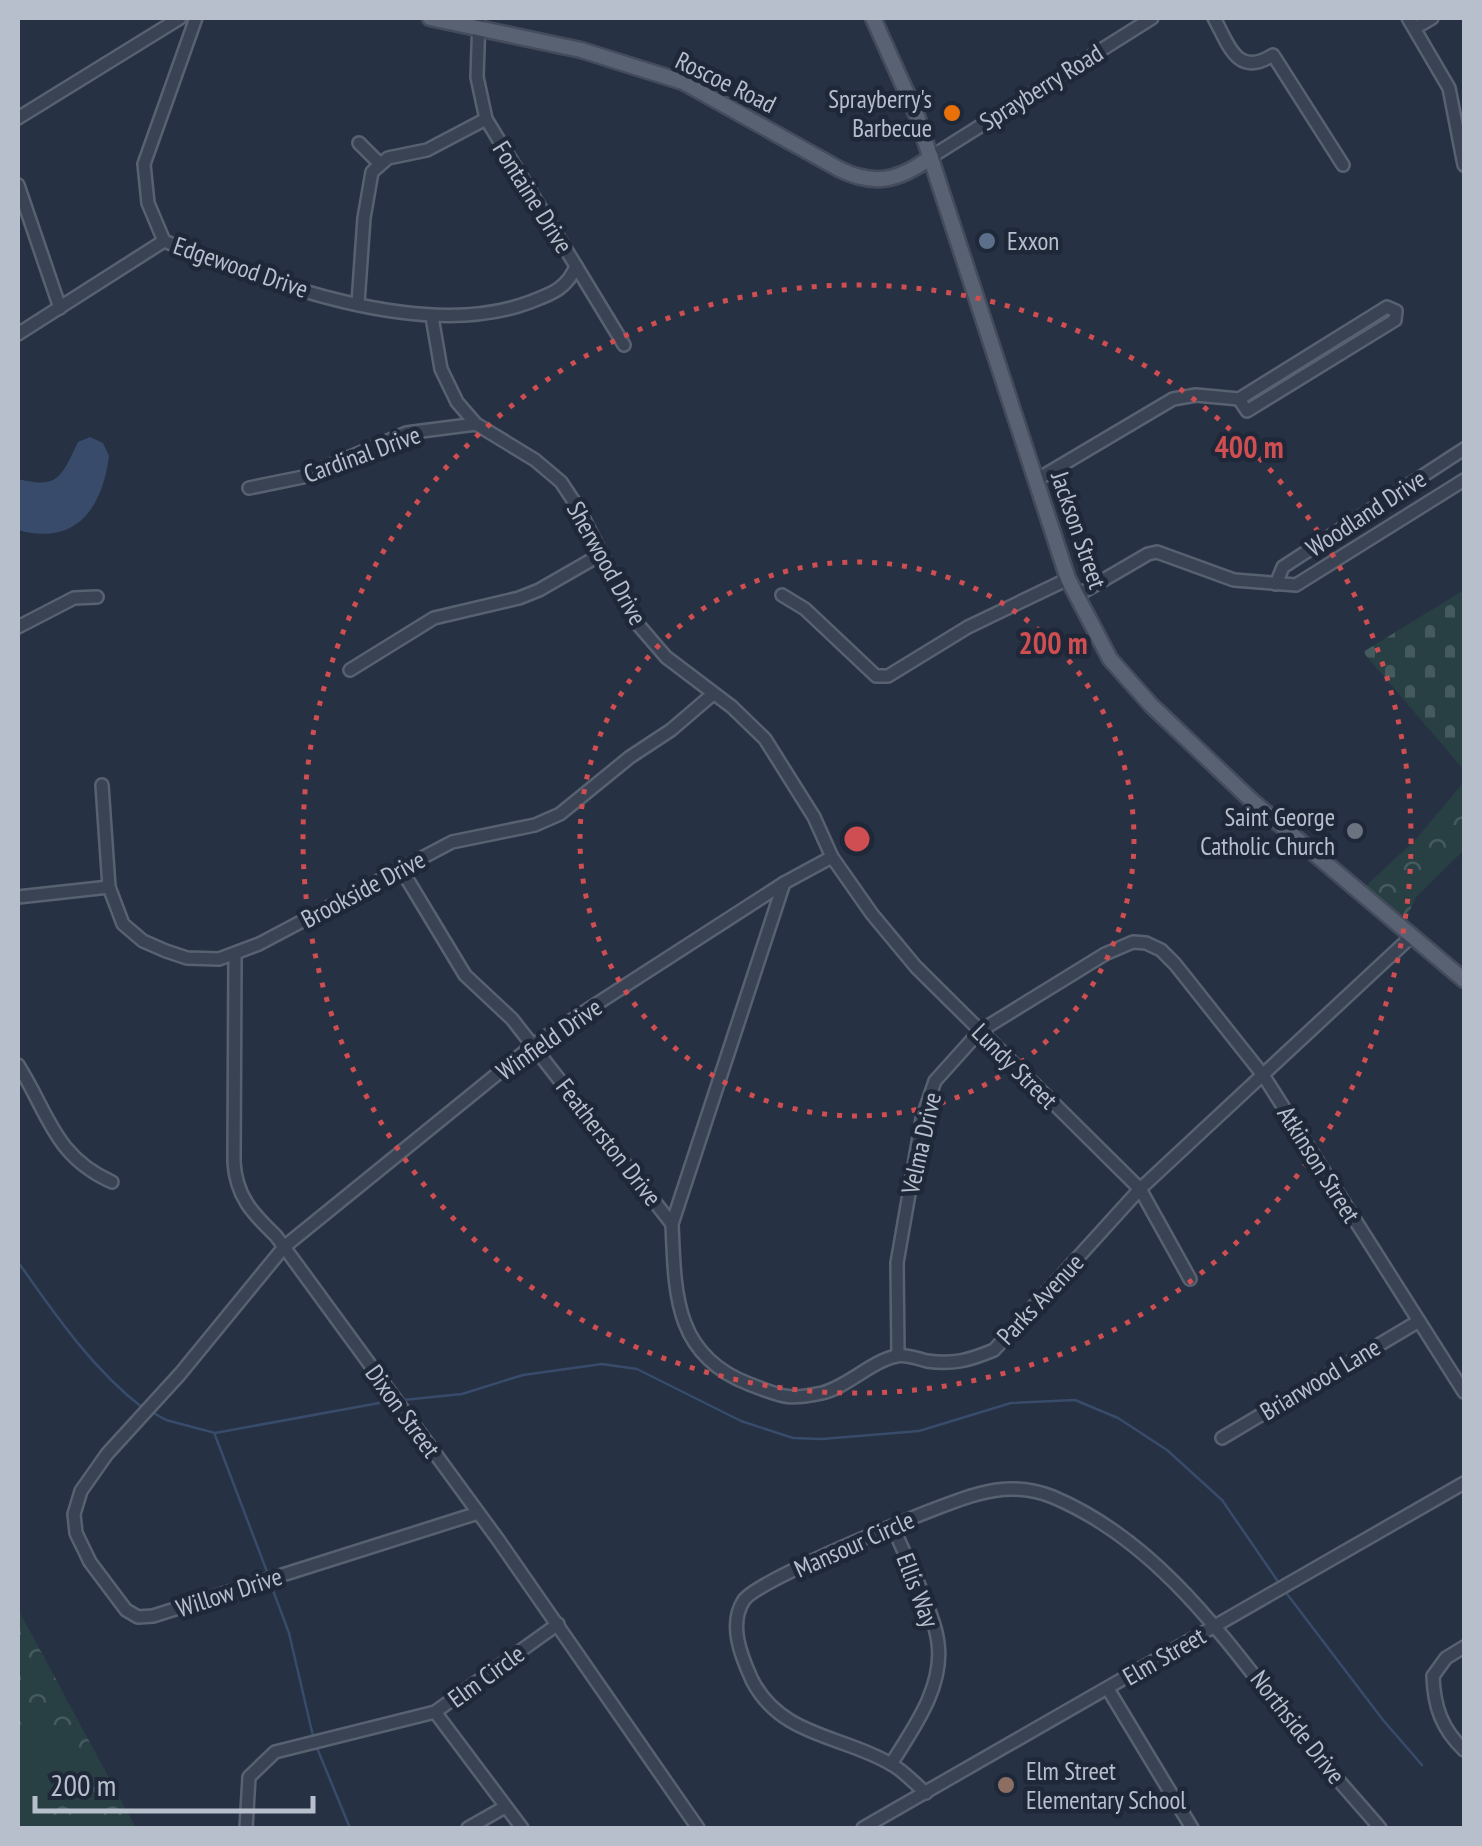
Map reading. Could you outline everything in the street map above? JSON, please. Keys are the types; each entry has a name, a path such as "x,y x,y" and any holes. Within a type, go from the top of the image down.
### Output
{"main road":[{"name":"Roscoe Road","path":"430,18 480,24 683,82 864,179 899,177 931,157"},
{"name":"Jackson Street","path":"873,18 931,157 1068,579 1110,659 1151,705 1251,800 1464,980"}],"street":[{"path":"18,118 180,18"},
{"name":"Edgewood Drive","path":"196,18 144,164 144,186 164,241 324,296 432,317"},
{"name":"Sprayberry Road","path":"931,157 1152,18"},
{"path":"1214,18 1238,60 1260,63 1272,54 1343,165"},
{"path":"1432,18 1412,23 1449,88 1461,119 1464,165"},
{"name":"Fontaine Drive","path":"432,317 511,310 559,290 570,280 576,266 486,120 477,77 480,24"},
{"path":"358,303 369,181 379,163 427,150 486,120"},
{"path":"359,143 379,163"},
{"path":"18,185 60,308"},
{"path":"18,334 164,241"},
{"path":"576,266 624,345"},
{"path":"1038,479 1173,400 1196,396 1239,399 1388,307 1396,311 1395,320 1247,411 1239,399"},
{"name":"Sherwood Drive","path":"432,317 446,386 476,424 535,460 561,482 634,621 666,657 732,707 765,739 814,817 832,857"},
{"name":"Cardinal Drive","path":"250,488 303,477 406,433 476,424"},
{"name":"Woodland Drive","path":"1276,584 1284,566 1464,450"},
{"name":"Woodland Drive","path":"1076,596 1152,553 1162,553 1234,580 1288,586 1303,582 1464,480"},
{"path":"350,670 434,618 529,594 600,555"},
{"path":"782,595 805,610 876,676 888,676 990,615 1068,579"},
{"path":"18,627 74,598 96,597"},
{"name":"Brookside Drive","path":"102,785 110,887 123,924 143,940 187,958 220,959 236,955 452,842 534,825 560,814 713,694"},
{"name":"Winfield Drive","path":"284,1247 533,1045 784,883 832,857"},
{"name":"Lundy Street","path":"832,857 916,967 1140,1189 1190,1278"},
{"name":"Featherston Drive","path":"401,870 465,975 512,1019 672,1224"},
{"path":"784,883 672,1224 681,1315 690,1340 710,1362 786,1400 826,1392 898,1355"},
{"path":"18,898 110,887"},
{"name":"Parks Avenue","path":"898,1355 963,1363 994,1350 1140,1189 1413,935"},
{"name":"Velma Drive","path":"898,1355 897,1263 922,1119 935,1081 980,1031 1105,954 1132,942 1157,948"},
{"name":"Atkinson Street","path":"1157,948 1176,964 1262,1075 1464,1392"},
{"name":"Dixon Street","path":"236,955 235,1181 244,1202 284,1247 478,1513 698,1828"},
{"path":"18,1064 58,1141 86,1170 112,1182"},
{"name":"Willow Drive","path":"284,1247 180,1374 107,1454 80,1491 74,1514 76,1533 112,1594 138,1617 153,1616 478,1513"},
{"name":"Briarwood Lane","path":"1222,1438 1419,1321"},
{"name":"Elm Street","path":"863,1828 1464,1483"},
{"name":"Mansour Circle","path":"926,1793 891,1764 805,1732 760,1693 736,1639 746,1596 937,1507 981,1493 1020,1488 1051,1496 1110,1527 1146,1554 1216,1626"},
{"name":"Ellis Way","path":"891,1764 930,1698 938,1664 938,1641 893,1527"},
{"name":"Elm Circle","path":"522,1828 435,1712 558,1624"},
{"name":"Northside Drive","path":"1216,1626 1290,1722 1380,1828"},
{"path":"1464,1647 1446,1658 1433,1676 1437,1711 1450,1737 1464,1750"},
{"path":"1108,1689 1192,1828"},
{"path":"246,1828 249,1777 275,1752 435,1712"},
{"path":"468,1828 505,1807"}],"green space":[{"path":"1464,590 1464,770 1363,652"},
{"path":"1464,782 1464,850 1416,897 1406,919 1366,886 1417,838"},
{"path":"18,1609 136,1828 18,1828"},
{"path":"18,1728 61,1739 96,1765 68,1799 35,1828 18,1828"}],"water":[{"path":"90,437 103,443 109,456 100,493 92,507 70,528 55,533 18,530 18,479 51,481 62,472 78,442"}],"waterway":[{"path":"18,1262 91,1358 143,1408"},
{"path":"403,1400 462,1394 523,1375 602,1364 637,1369 741,1421 793,1438 822,1439 919,1431 1011,1403 1075,1400 1118,1418 1167,1450 1222,1500 1279,1583"},
{"path":"150,1411 166,1420 215,1433 390,1401"},
{"path":"215,1435 269,1577"},
{"path":"271,1585 289,1633 313,1736"},
{"path":"1284,1590 1422,1765"},
{"path":"317,1748 350,1828"}],"place":[{"name":"Sprayberry's Barbecue","path":"952,113"},
{"name":"Exxon","path":"987,241"},
{"name":"Saint George Catholic Church","path":"1355,831"},
{"name":"Elm Street Elementary School","path":"1006,1785"}]}
